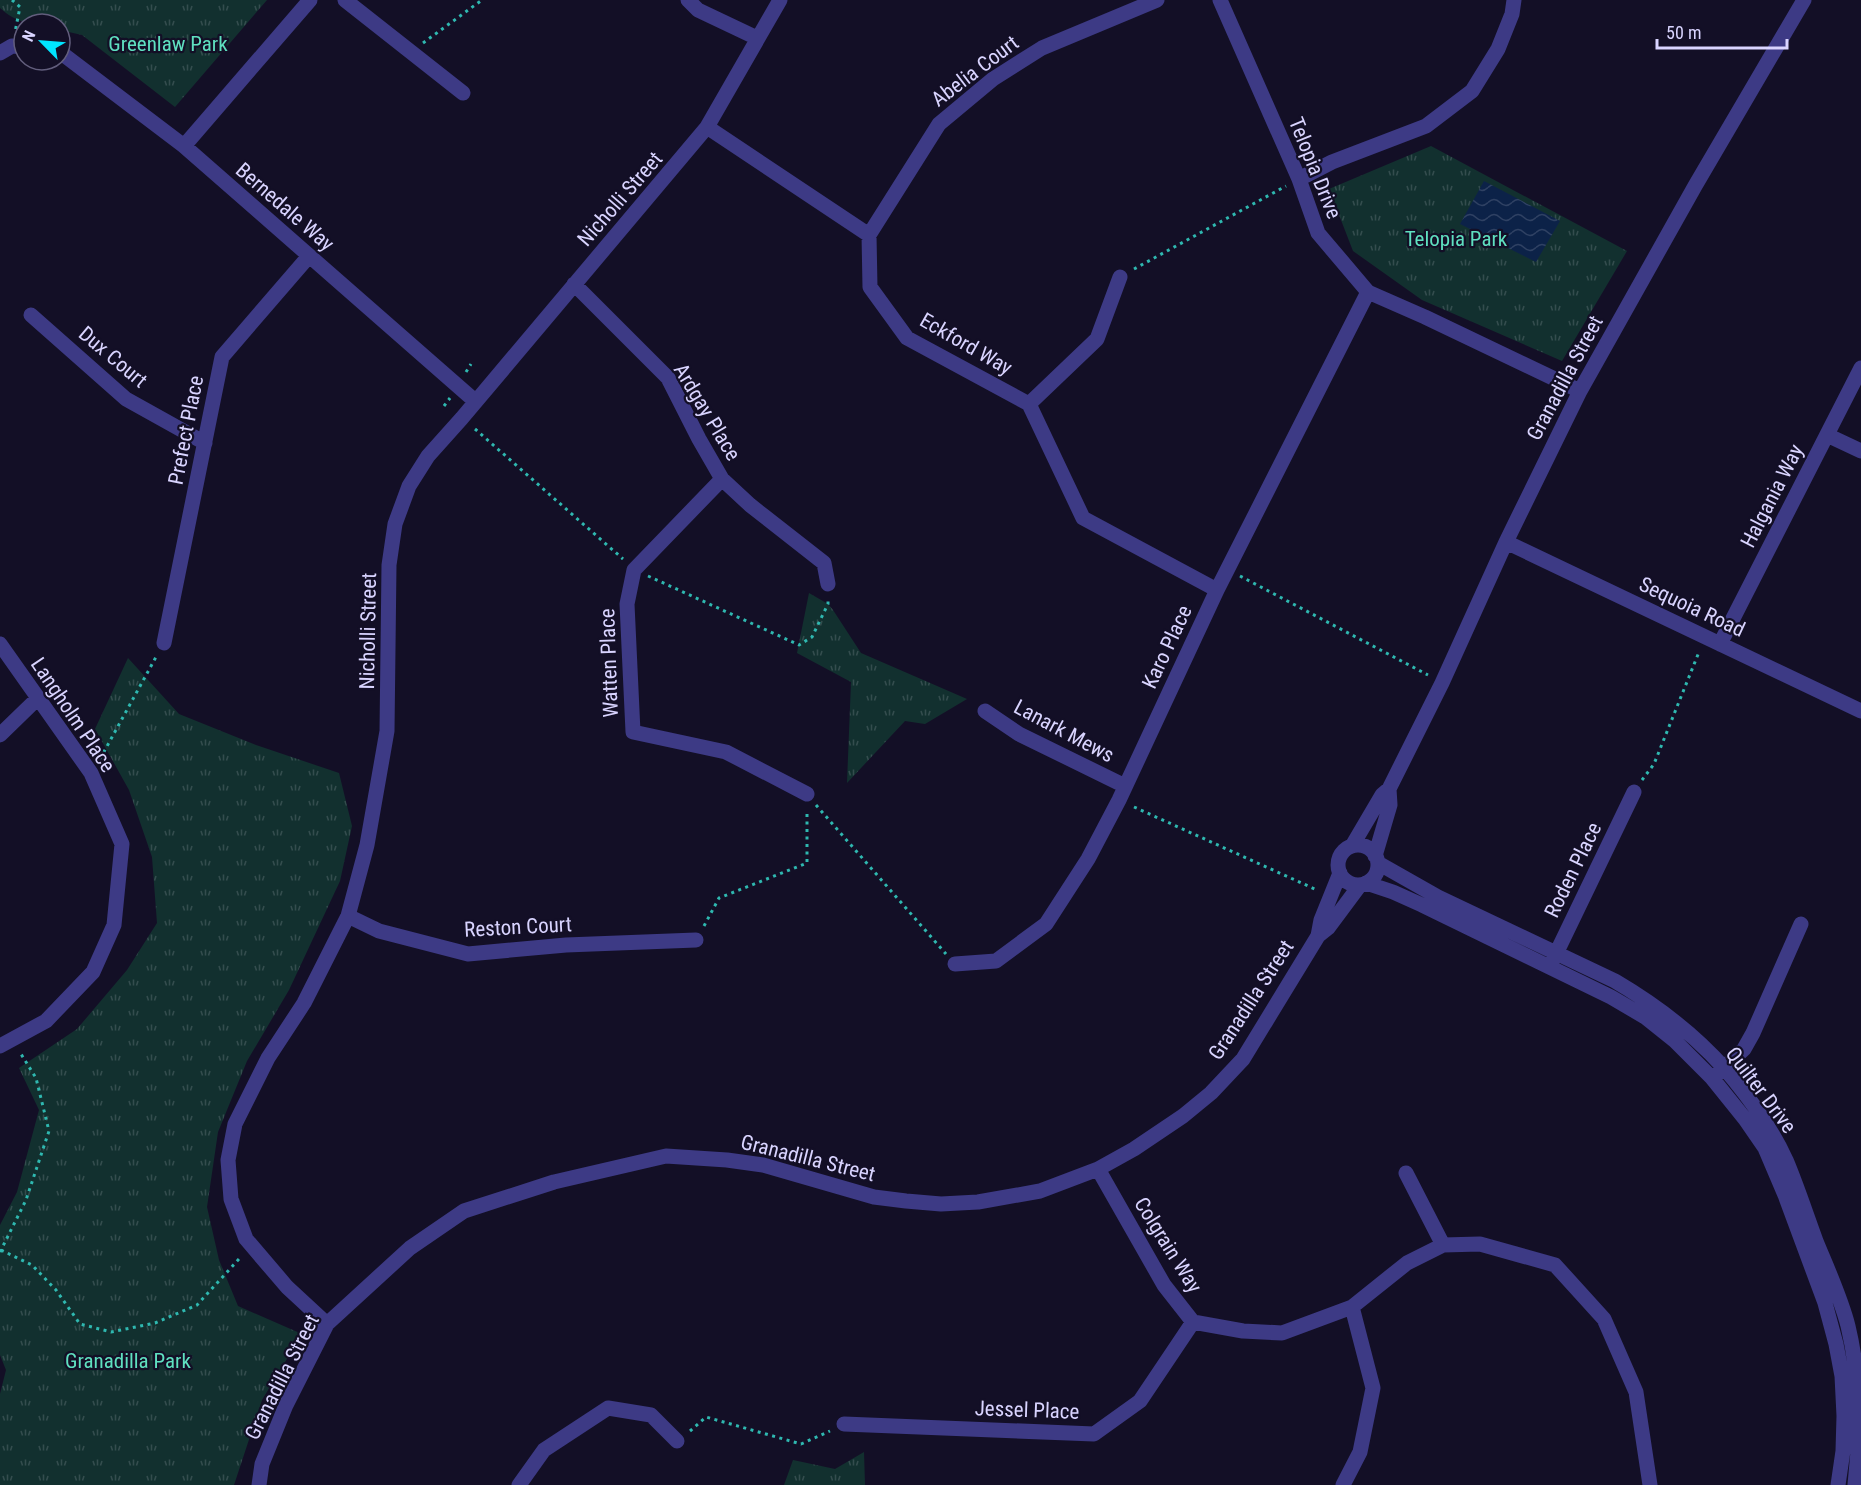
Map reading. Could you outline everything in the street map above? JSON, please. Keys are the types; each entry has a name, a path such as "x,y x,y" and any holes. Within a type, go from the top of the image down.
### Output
{"street":[{"path":"184,146 310,0"},
{"path":"345,0 463,93"},
{"path":"688,0 698,9 757,38"},
{"name":"Nicholli Street","path":"327,1324 287,1287 246,1239 231,1199 228,1160 235,1124 268,1058 304,1003 348,916 367,845 387,731 389,565 395,524 409,486 428,456 707,127 780,0"},
{"name":"Abelia Court","path":"869,235 939,124 993,79 1042,48 1157,0"},
{"name":"Telopia Drive","path":"1220,0 1299,179 1318,233 1368,292 1580,391"},
{"path":"1299,179 1332,162 1426,126 1472,91 1498,49 1512,14 1514,0"},
{"name":"Granadilla Street","path":"1352,846 1382,795 1389,789 1442,683 1506,542 1580,391 1695,186 1804,0"},
{"name":"Bernedale Way","path":"72,61 184,146 475,401"},
{"path":"707,127 869,235"},
{"name":"Eckford Way","path":"869,235 870,287 907,338 1029,404"},
{"name":"Prefect Place","path":"164,643 222,357 309,256"},
{"path":"1120,277 1097,339 1029,404 1083,518 1217,590"},
{"name":"Ardgay Place","path":"574,284 668,378 699,440 722,478 750,505 824,563 828,584"},
{"name":"Karo Place","path":"955,964 996,961 1046,924 1088,859 1122,793 1217,590 1368,292"},
{"name":"Dux Court","path":"31,315 126,399 205,443"},
{"name":"Halgania Way","path":"1720,644 1861,368"},
{"path":"1827,435 1861,452"},
{"path":"634,570 722,478"},
{"name":"Sequoia Road","path":"1506,542 1861,711"},
{"name":"Watten Place","path":"634,570 627,604 633,732 726,752 807,795"},
{"name":"Langholm Place","path":"0,644 91,773 122,844 114,925 93,972 46,1021 6,1043"},
{"path":"0,735 38,698"},
{"name":"Lanark Mews","path":"985,711 1019,734 1122,793"},
{"name":"Granadilla Street","path":"1376,859 1390,804 1389,789"},
{"name":"Roden Place","path":"1553,960 1634,792"},
{"path":"1352,846 1365,847 1376,859 1375,875 1363,884 1347,881 1340,873 1338,866 1343,852 1352,846"},
{"name":"Quilter Drive","path":"1376,859 1438,897 1553,960 1645,1017 1675,1041 1712,1078 1765,1148 1801,1236 1825,1303 1836,1344 1842,1376 1844,1416 1843,1451 1838,1485"},
{"name":"Granadilla Street","path":"259,1485 262,1464 286,1405 327,1324 410,1248 464,1211 554,1182 666,1156 763,1165 874,1197 941,1204 978,1202 1040,1191 1098,1169 1134,1149 1183,1116 1211,1093 1243,1059 1318,936 1321,920 1340,873"},
{"name":"Granadilla Street","path":"1318,936 1329,928 1363,884"},
{"name":"Quilter Drive","path":"1363,884 1393,892 1553,960 1615,981 1662,1012 1724,1068 1769,1128 1786,1160 1848,1324 1855,1359 1860,1432 1855,1485"},
{"name":"Reston Court","path":"348,916 379,931 468,954 566,945 696,940"},
{"path":"1712,1078 1744,1049 1801,924"},
{"name":"Colgrain Way","path":"1098,1169 1164,1285 1193,1322 1243,1331 1282,1333 1352,1307 1407,1263 1443,1245 1480,1244 1555,1265 1604,1319 1636,1392 1650,1485"},
{"path":"1406,1173 1443,1245"},
{"path":"1343,1485 1360,1452 1373,1388 1352,1307"},
{"name":"Jessel Place","path":"844,1424 1094,1434 1140,1401 1193,1322"},
{"path":"519,1485 544,1450 608,1408 651,1415 676,1441"}],"path":[{"path":"12,0 20,7 19,12"},
{"path":"412,51 482,0"},
{"path":"1120,277 1299,179"},
{"path":"462,418 634,570 799,645 812,638 828,604 828,584"},
{"path":"1228,570 1442,683"},
{"path":"1634,792 1654,764 1705,637"},
{"path":"91,773 164,643"},
{"path":"1122,793 1331,896"},
{"path":"696,940 719,897 807,864 807,795"},
{"path":"807,795 955,964"},
{"path":"6,1043 36,1078 49,1131 26,1200 1,1251 32,1265 56,1290 80,1324 111,1332 155,1323 197,1305 239,1259"},
{"path":"676,1441 706,1417 801,1444 844,1424"}],"green space":[{"name":"Greenlaw Park","path":"0,0 267,0 175,107 82,35 72,33 72,12 12,12 12,17 0,8"},
{"name":"Telopia Park","path":"1431,146 1627,251 1562,361 1422,300 1353,251 1329,189"},
{"path":"809,593 828,604 861,653 967,699 925,724 905,721 847,783 851,682 797,653"},
{"name":"Granadilla Park","path":"128,658 179,714 256,745 339,773 352,826 340,881 289,990 247,1061 218,1132 207,1207 219,1260 238,1306 302,1334 262,1400 234,1485 0,1485 0,1394 6,1370 0,1355 0,1225 17,1192 39,1110 19,1068 77,1029 127,970 157,923 152,857 129,790 95,729"},
{"path":"864,1452 865,1485 784,1485 793,1460 835,1469"}],"water":[{"path":"1484,181 1560,221 1536,262 1460,224"}]}
